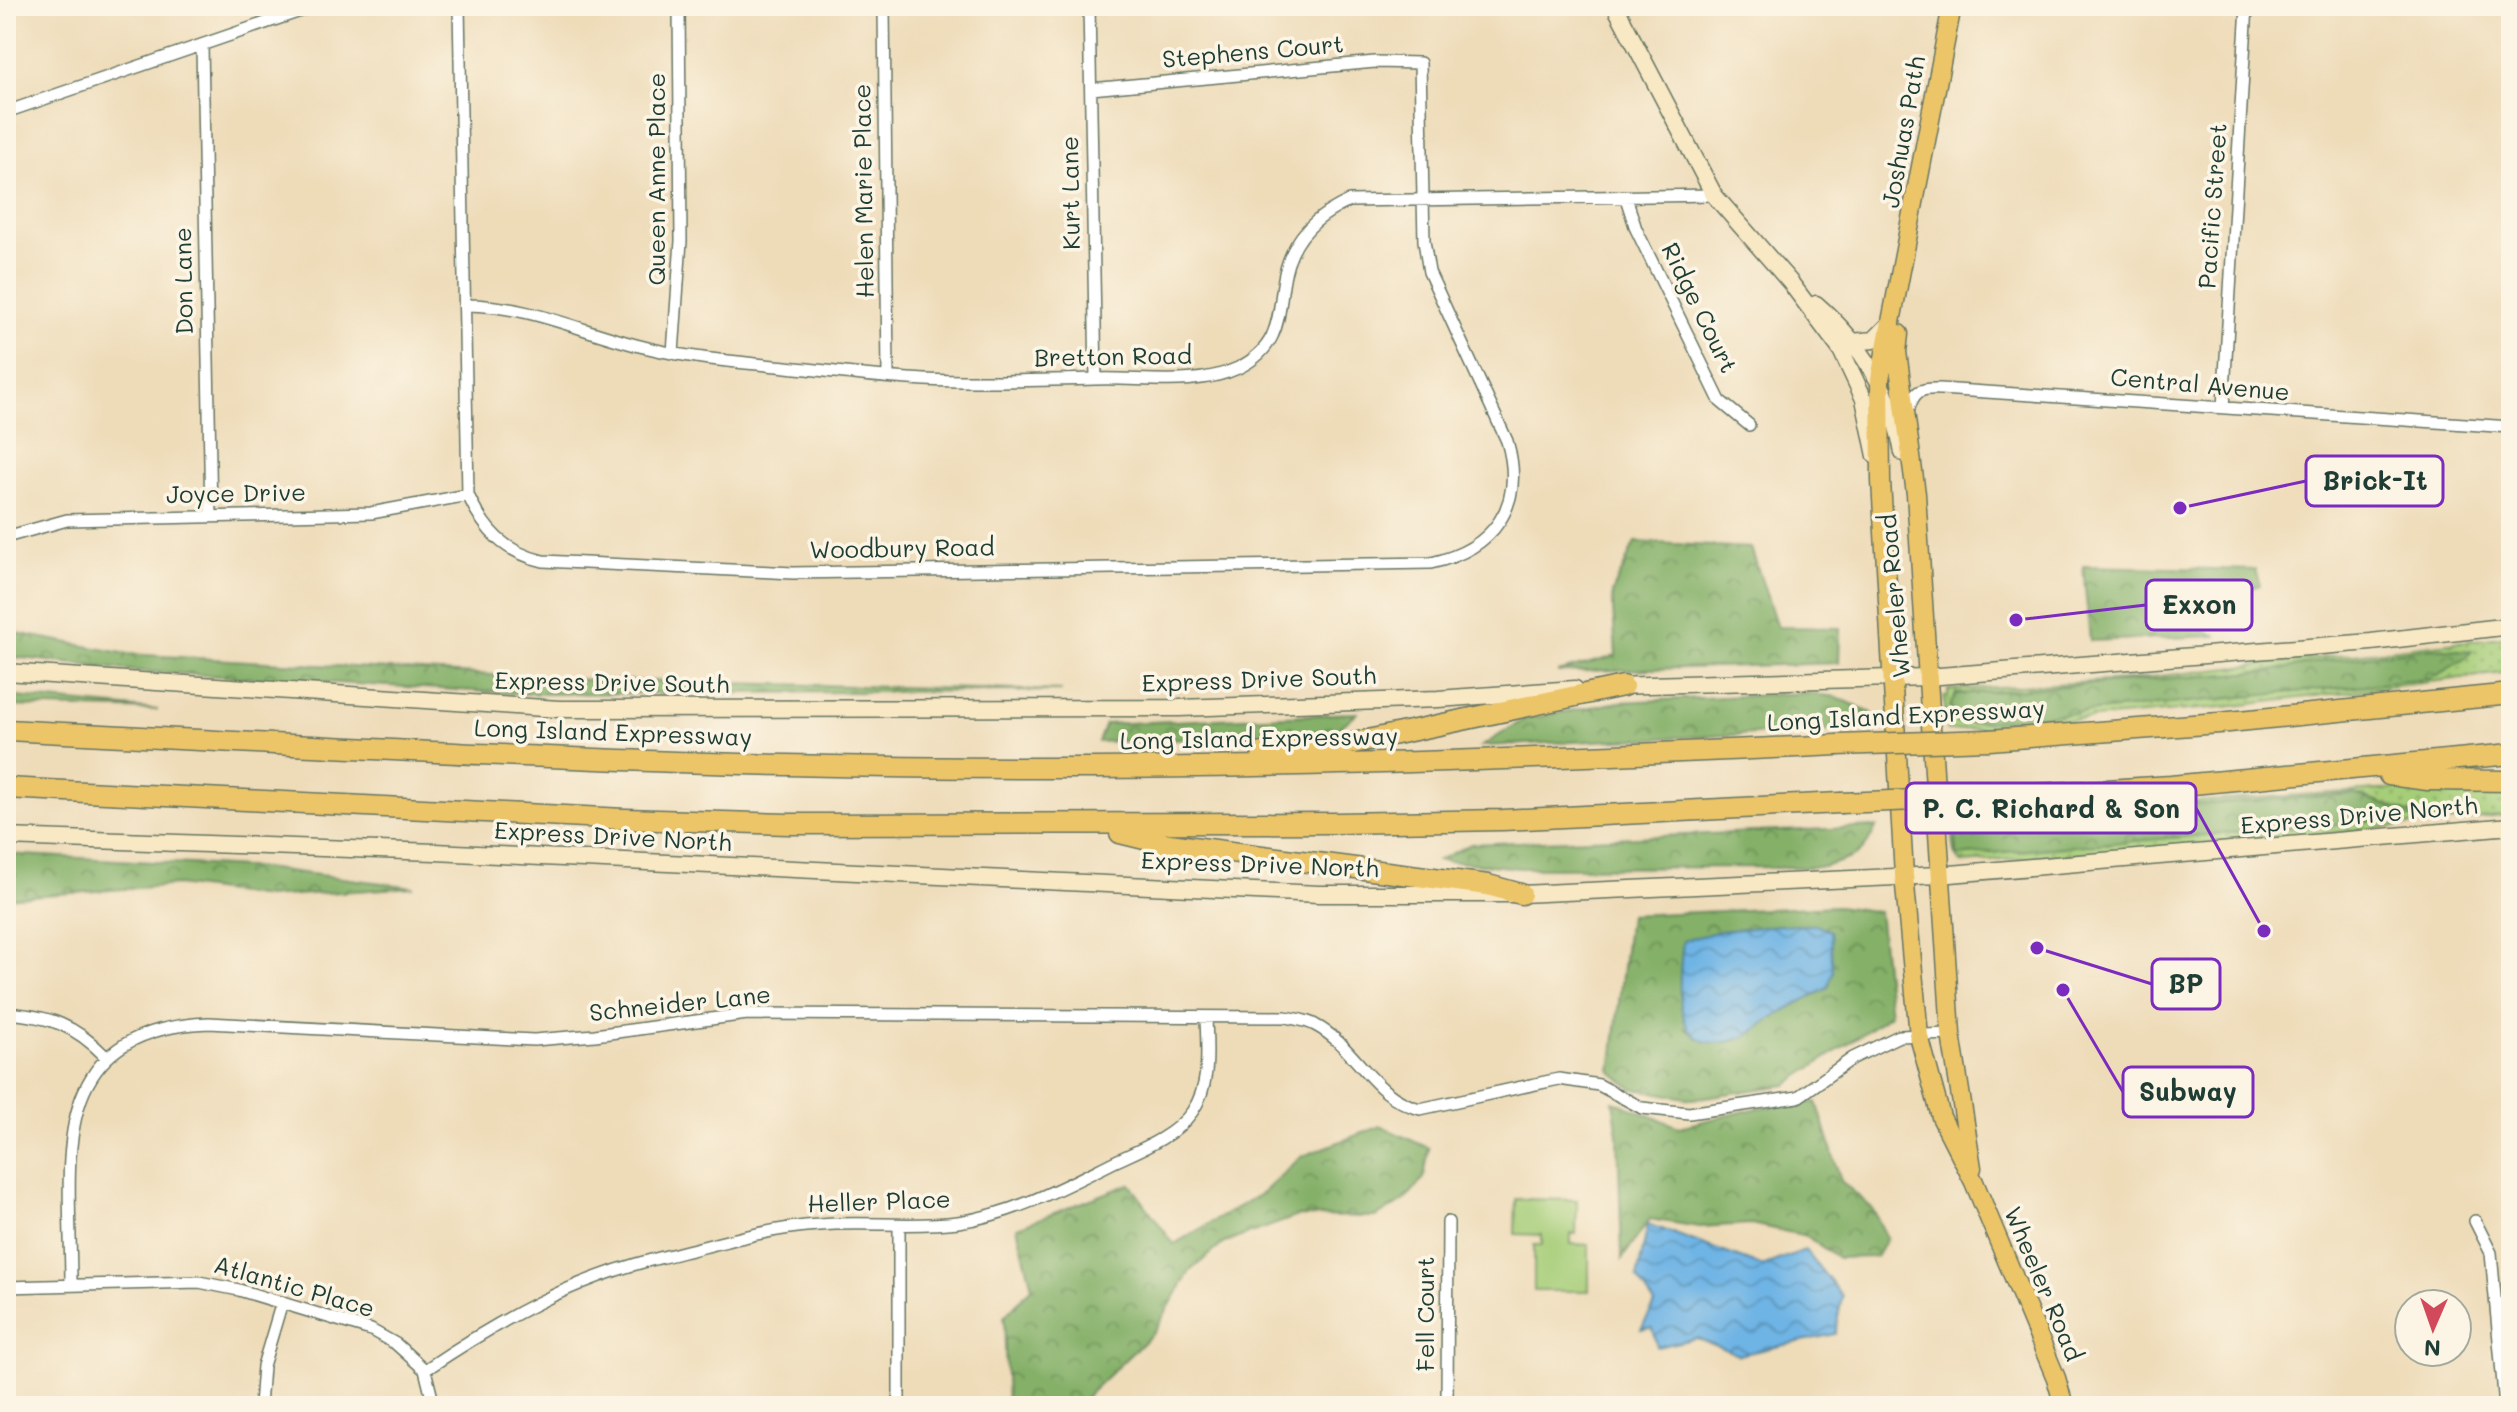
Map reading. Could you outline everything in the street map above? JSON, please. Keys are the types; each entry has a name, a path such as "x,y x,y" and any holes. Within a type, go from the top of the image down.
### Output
{"highway":[{"path":"1193,768 1248,754 1330,748 1623,686"},
{"name":"Long Island Expressway","path":"6,730 628,761 1193,768 1989,740 2219,723 2511,694"},
{"path":"6,788 625,819 1092,826 1503,820 1993,797 2353,771 2511,754"},
{"path":"2353,771 2428,780 2511,781"},
{"path":"1092,826 1161,843 1488,885 1521,894"}],"main road":[{"name":"Wheeler Road","path":"1615,6 1714,195 1790,282 1841,350 1864,399 1881,481 1904,875 1919,1036 1941,1117 1974,1182 2056,1378 2064,1406"},
{"name":"Joshuas Path","path":"1881,481 1880,379 1952,6"},
{"name":"Joshuas Path","path":"1904,267 1897,352 1916,494 1922,583"},
{"name":"Wheeler Road","path":"1790,282 1833,319 1880,379 1900,437 1922,583 1951,1034 1974,1182"},
{"path":"1851,342 1874,340 1892,322"},
{"name":"Express Drive South","path":"6,672 559,709 1179,708 1438,699 1623,686 1927,677 2371,642 2511,626"},
{"name":"Express Drive North","path":"6,837 435,852 1319,894 1521,894 1939,875 2511,826"}],"street":[{"path":"6,112 315,6"},
{"name":"Woodbury Road","path":"459,6 468,495 482,523 500,542 519,555 543,561 793,573 1431,563 1459,557 1482,541 1504,517 1513,492 1513,462 1507,441 1429,272 1423,200 1420,63"},
{"name":"Queen Anne Place","path":"673,353 681,241 679,6"},
{"name":"Helen Marie Place","path":"884,6 888,375"},
{"name":"Kurt Lane","path":"1089,6 1096,379"},
{"name":"Pacific Street","path":"2223,408 2247,6"},
{"name":"Don Lane","path":"202,46 211,516"},
{"name":"Stephens Court","path":"1091,89 1375,62 1420,63"},
{"name":"Bretton Road","path":"466,305 520,309 619,340 673,353 888,375 969,381 1215,376 1241,367 1261,352 1275,331 1291,254 1306,230 1324,213 1349,201 1714,195"},
{"name":"Ridge Court","path":"1626,198 1636,229 1720,401 1749,425"},
{"name":"Central Avenue","path":"1906,419 1913,394 1921,388 2511,427"},
{"name":"Joyce Drive","path":"6,537 67,520 371,513 468,495"},
{"path":"6,1013 42,1016 67,1024 105,1056"},
{"name":"Schneider Lane","path":"71,1285 73,1130 78,1100 105,1056 146,1033 171,1025 534,1040 595,1035 747,1014 1285,1017 1313,1023 1337,1040 1384,1093 1400,1104 1420,1109 1437,1108 1514,1086 1559,1079 1599,1085 1642,1108 1689,1113 1798,1097 1853,1058 1899,1036 1951,1034"},
{"name":"Heller Place","path":"425,1370 474,1337 535,1305 593,1279 656,1259 791,1228 960,1222 1028,1204 1173,1131 1192,1112 1202,1090 1207,1065 1206,1018"},
{"path":"2475,1221 2491,1253 2505,1406"},
{"name":"Fell Court","path":"1447,1406 1448,1222"},
{"path":"899,1225 899,1406"},
{"name":"Atlantic Place","path":"6,1287 199,1282 282,1302 371,1330 396,1344 425,1370"},
{"path":"260,1406 263,1366 282,1302"},
{"path":"425,1370 434,1406"}],"green space":[{"path":"1635,542 1751,548 1777,627 1840,628 1839,663 1557,672 1616,656 1612,593"},
{"path":"2083,566 2255,570 2260,585 2222,598 2154,607 2217,636 2090,641"},
{"path":"6,631 128,654 561,679 1062,691 524,694 135,671 6,656"},
{"path":"2511,636 2511,672 2234,706 1947,731 1944,696 1948,696 1948,690 2126,680"},
{"path":"2433,648 2472,651 2463,660 2430,679 1961,724 1952,719 1950,706 1956,694 2272,671 2318,662"},
{"path":"1805,693 1837,697 1872,713 1869,729 1482,746 1525,719 1619,702"},
{"path":"6,696 158,710 6,706"},
{"path":"1357,713 1338,729 1306,733 1098,742 1105,724"},
{"path":"2412,788 2511,788 2511,815 2209,845 1962,863 1955,854 1950,817"},
{"path":"2354,794 2420,817 1957,856 1955,822"},
{"path":"1876,827 1867,845 1856,855 1823,867 1521,868 1438,860 1471,844"},
{"path":"6,854 263,868 414,887 266,897 177,885 6,898"},
{"path":"1838,906 1879,912 1890,1015 1786,1085 1692,1099 1631,1088 1611,1071 1629,915","holes":["1772,1018 1740,1036 1717,1041 1695,1036 1685,1027"]},
{"path":"1613,1101 1679,1127 1762,1107 1817,1102 1841,1181 1872,1208 1887,1238 1876,1257 1838,1258 1806,1236 1751,1224 1699,1227 1650,1219 1622,1259 1618,1134"},
{"path":"1380,1126 1429,1148 1424,1178 1404,1201 1375,1217 1298,1216 1224,1243 1190,1271 1154,1332 1076,1406 1007,1406 1004,1317 1032,1287 1017,1227 1130,1184 1174,1244 1264,1192 1300,1157"},
{"path":"1516,1199 1577,1200 1576,1234 1571,1234 1571,1244 1589,1245 1589,1291 1534,1291 1534,1245 1542,1245 1542,1235 1515,1234"}],"water":[{"path":"1818,925 1830,931 1833,972 1828,988 1773,1017 1742,1038 1718,1043 1701,1040 1690,1030 1683,1016 1680,979 1683,941 1720,931"},
{"path":"1648,1224 1762,1266 1805,1250 1842,1296 1835,1334 1739,1355 1697,1338 1657,1347 1653,1328 1641,1329 1655,1304 1637,1278"}],"place":[{"name":"Brick-It","path":"2180,508"},
{"name":"Exxon","path":"2016,620"},
{"name":"P. C. Richard & Son","path":"2264,931"},
{"name":"BP","path":"2037,948"},
{"name":"Subway","path":"2063,990"}]}
